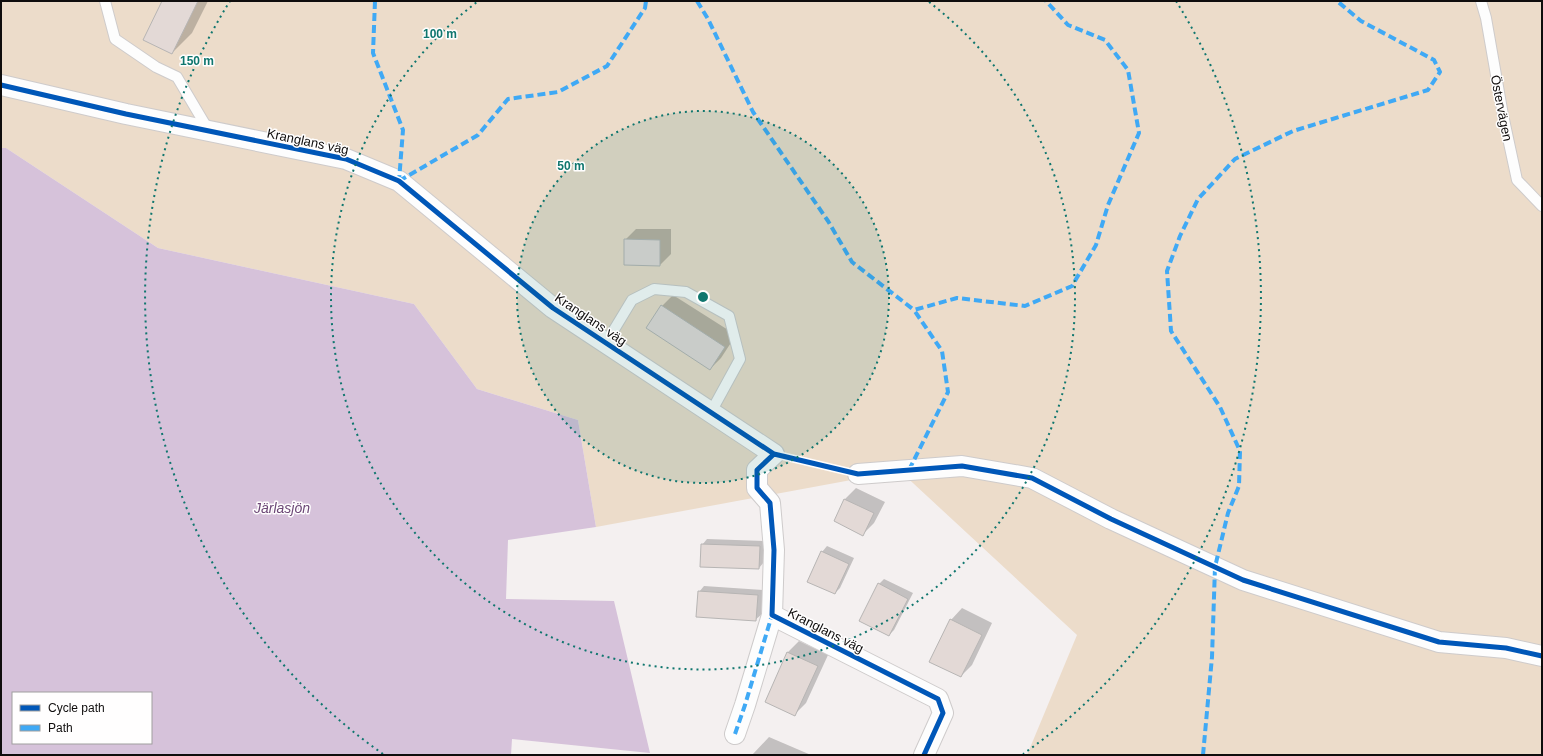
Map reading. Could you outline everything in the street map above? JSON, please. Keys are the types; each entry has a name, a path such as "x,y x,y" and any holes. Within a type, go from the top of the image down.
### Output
{"street":[{"name":"Kranglans väg","path":"1,85 346,160 399,181 553,308 774,454 757,470 757,488 770,503 774,550 772,615 735,734"},
{"path":"858,474 962,466 1032,478 1111,518 1243,580 1439,642 1506,648 1542,656"},
{"name":"Kranglans väg","path":"772,615 938,699 943,713 924,755"}],"lane":[{"path":"105,1 115,39 156,67 177,77 209,131"},
{"name":"Östervägen","path":"1481,1 1486,18 1503,115 1517,180 1542,206"},
{"path":"606,343 632,300 654,289 686,292 728,316 740,359 711,412"}],"shaded area":[{"path":"1,1 1542,1 1542,755 1027,755 1077,635 900,471 596,527 578,420 477,389 414,304 158,248 6,148 1,148"}],"water":[{"name":"Järlasjön","path":"1,148 6,148 158,248 414,304 477,389 578,420 596,527 508,540 506,599 614,601 650,753 512,739 511,755 1,755"}],"building":[{"path":"162,1 198,1 172,54 143,40"},
{"path":"624,239 660,240 660,266 624,265"},
{"path":"661,305 725,347 710,370 646,328"},
{"path":"844,499 874,513 863,536 834,521"},
{"path":"701,544 760,546 759,569 700,567"},
{"path":"821,551 849,564 835,594 807,582"},
{"path":"878,583 908,599 889,636 859,621"},
{"path":"698,591 758,595 756,621 696,617"},
{"path":"950,619 982,635 961,677 929,662"},
{"path":"787,652 818,666 795,716 765,702"}],"marked path":[{"path":"375,1 373,53 403,130 399,181"},
{"path":"399,181 478,135 508,99 558,92 607,66 645,8 646,1"},
{"path":"697,1 708,19 753,112 828,221 852,262 914,310"},
{"path":"909,470 948,392 942,351 914,310 957,298 1025,306 1072,286 1096,245 1108,205 1139,133 1128,70 1105,40 1068,25 1046,1"},
{"path":"1203,755 1212,657 1215,567 1228,513 1239,486 1240,451 1220,407 1171,331 1167,271 1180,236 1198,199 1235,159 1293,131 1428,90 1440,72 1434,60 1361,21 1337,1"},
{"path":"735,734 772,615"}],"cycle path":[{"path":"1,85 126,114 346,159 399,181 553,308 774,454 858,474 962,466 1032,478 1111,519 1243,580 1439,642 1506,648 1542,656"},
{"path":"774,454 757,470 757,488 770,503 774,550 772,615 938,699 943,713 924,755"}]}
